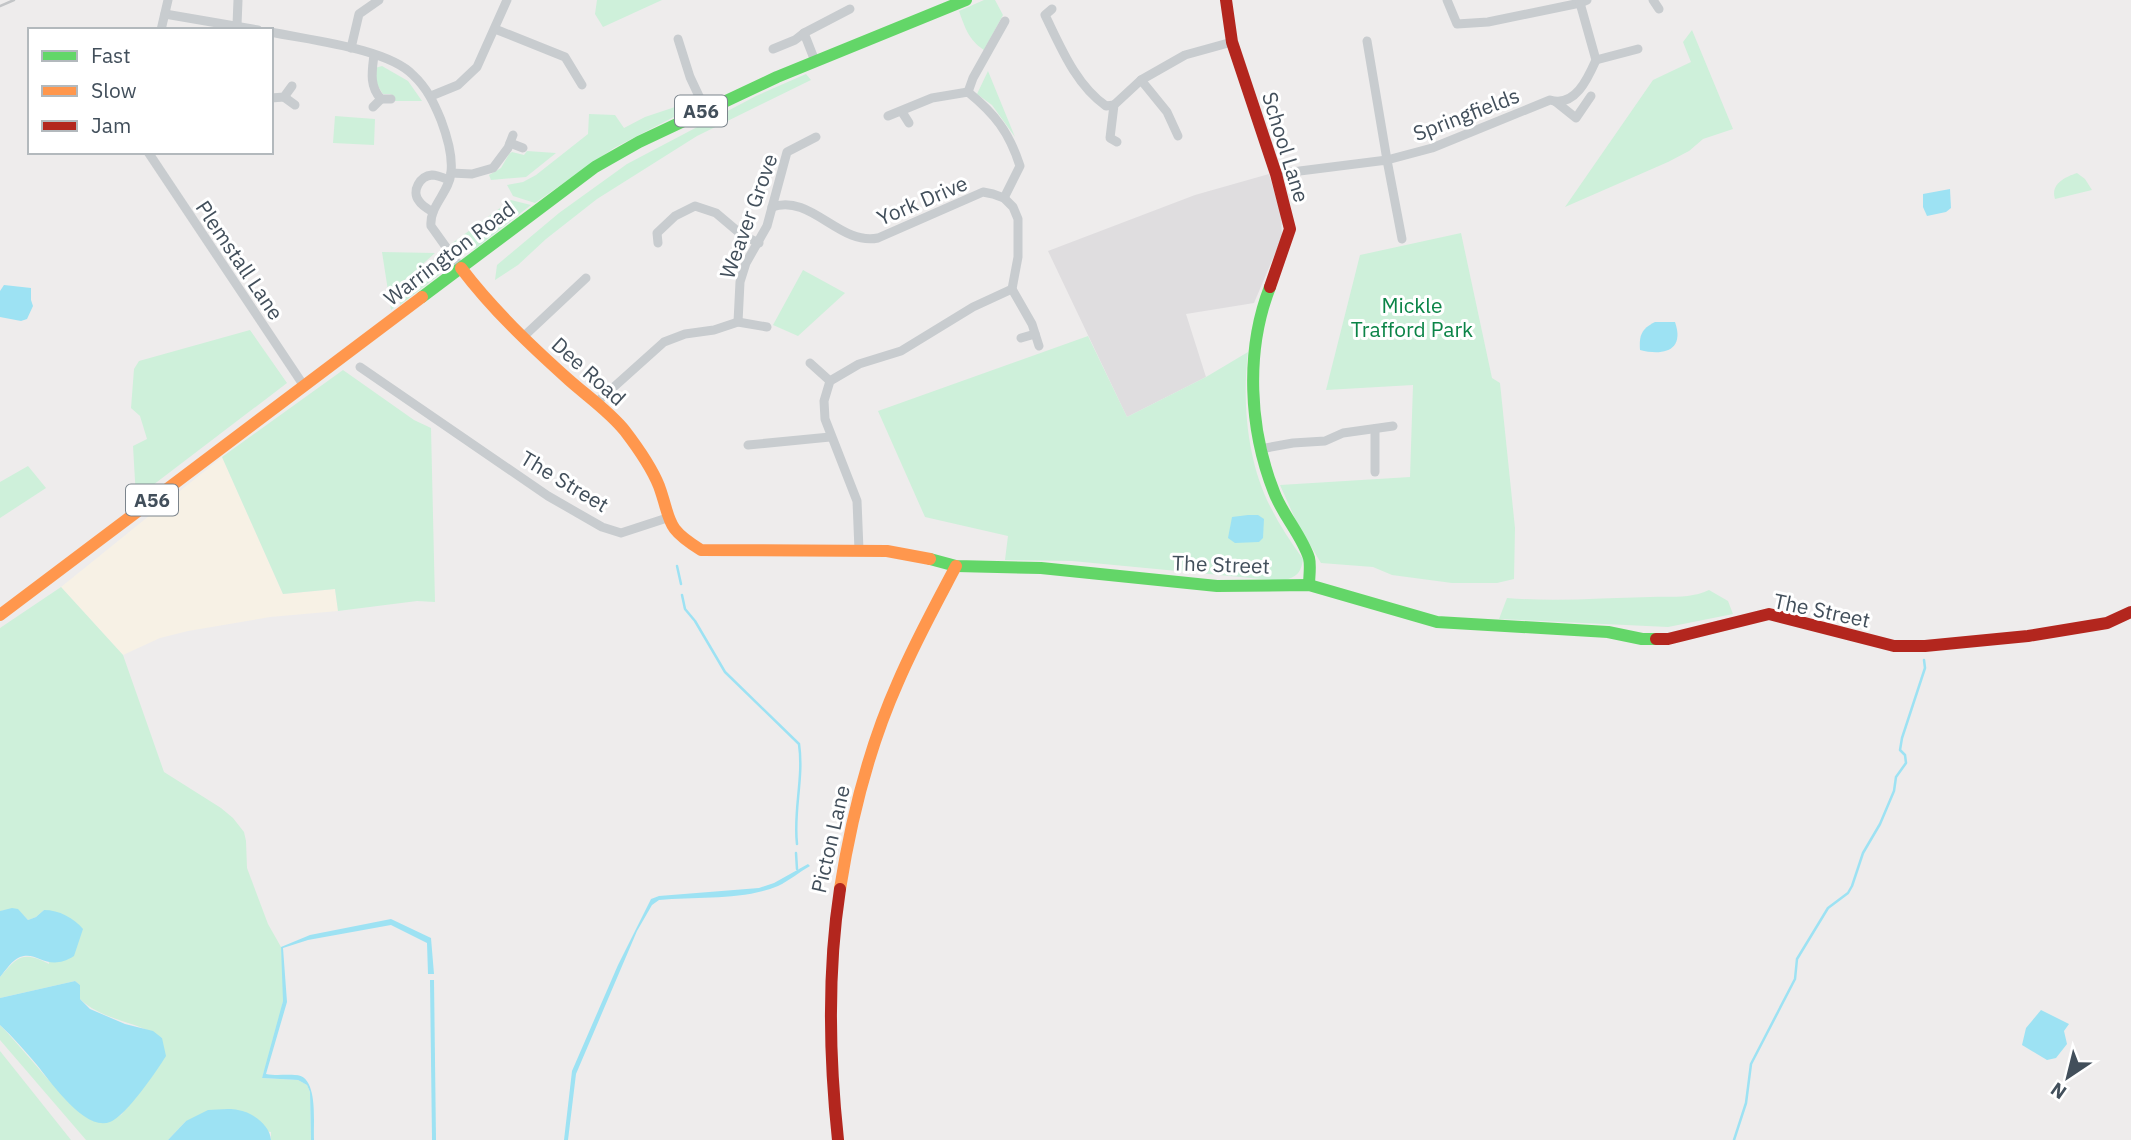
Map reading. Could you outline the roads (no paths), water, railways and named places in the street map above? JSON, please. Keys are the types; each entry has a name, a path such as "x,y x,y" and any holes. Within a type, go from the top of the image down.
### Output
{"street":[{"path":"161,28 168,0"},
{"path":"237,25 238,0"},
{"path":"351,48 359,14 379,0"},
{"path":"431,96 458,85 477,67 507,0"},
{"name":"Warrington Road","path":"0,615 595,167 642,139 705,109 966,0"},
{"name":"School Lane","path":"1226,0 1232,42 1276,174 1290,229 1260,313 1254,350 1253,388 1260,449 1274,493 1309,559 1310,585"},
{"path":"1447,0 1457,24 1488,22 1583,2 1596,60 1638,49"},
{"path":"773,49 795,40 850,9"},
{"path":"1052,9 1045,15 1068,62 1097,100 1106,106 1114,105 1141,80 1185,55 1232,42"},
{"path":"165,13 211,26 237,25 250,28"},
{"path":"968,92 973,78 1005,22"},
{"path":"495,29 565,57 582,85"},
{"path":"273,32 351,48 393,61 412,73 431,96 447,136 450,176 433,212 431,226 461,268"},
{"path":"804,33 816,61"},
{"path":"678,39 690,76 705,109"},
{"name":"Springfields","path":"1367,41 1402,239"},
{"path":"373,107 386,99 376,94 371,78 374,55"},
{"name":"Springfields","path":"1276,174 1387,160 1432,148 1550,100 1556,102 1573,96 1583,86 1596,60"},
{"path":"1141,80 1167,112 1178,136"},
{"path":"284,97 292,86"},
{"path":"888,117 932,98 968,92"},
{"path":"968,92 1000,122 1020,166 1004,198 1013,206 1018,219 1018,257 1012,289 1039,346"},
{"path":"1556,102 1576,118 1591,96"},
{"path":"273,98 284,97 295,105"},
{"path":"1109,139 1114,105"},
{"path":"902,112 909,123"},
{"name":"Weaver Grove","path":"738,322 740,282 746,263 767,226 787,152 816,137"},
{"path":"433,212 420,203 416,196 416,188 425,177 472,174 494,168 512,139 523,148"},
{"name":"Plemstall Lane","path":"149,154 304,386"},
{"name":"York Drive","path":"772,207 787,204 800,208 865,241 878,238 983,192 1004,198"},
{"path":"658,243 657,233 675,216 695,206 716,213 742,235 759,243"},
{"name":"Dee Road","path":"461,268 477,290 522,338 623,428 648,463 659,487 667,519"},
{"path":"522,338 586,278"},
{"path":"859,550 857,501 825,419 824,401 830,381 859,364 901,351 973,307 1012,289"},
{"path":"596,403 664,342 685,334 714,330 738,322 767,327"},
{"path":"1021,338 1035,334"},
{"path":"810,363 830,381"},
{"name":"The Street","path":"360,367 548,496 602,527 621,533 667,519 680,537 701,550 859,550 911,554 956,566 1041,568 1217,586 1310,585 1437,622 1608,632 1643,639 1668,639 1769,614 1894,646 1925,646 2028,636 2107,622 2131,612"},
{"path":"1260,449 1325,441 1343,432 1393,426"},
{"path":"1375,429 1375,472"},
{"path":"748,445 830,437"},
{"name":"Picton Lane","path":"838,1140 827,1019 835,906 859,793 890,700 913,647 956,566"}],"water":[{"path":"1950,189 1951,208 1946,212 1927,216 1923,207 1923,194"},
{"path":"4,285 31,288 33,306 27,319 21,321 0,317 0,291"},
{"path":"1655,322 1675,322 1677,339 1674,345 1664,351 1640,350 1642,333"},
{"path":"1258,515 1264,519 1263,538 1259,542 1235,543 1228,538 1232,517"},
{"path":"808,864 810,866 786,882 764,891 734,896 659,900 652,905 637,931 576,1074 568,1140 564,1140 572,1071 618,965 651,899 659,896 759,888 774,883"},
{"path":"18,909 28,920 44,910 50,910 75,921 83,929 74,956 57,962 32,956 20,957 0,977 0,911"},
{"path":"391,919 431,938 434,974 428,974 427,943 391,925 308,940 283,948 287,1002 266,1074 295,1075 303,1077 308,1083 311,1091 314,1112 314,1140 311,1140 310,1092 307,1085 298,1080 262,1078 283,1001 281,947 310,935"},
{"path":"430,980 434,980 436,1140 432,1140"},
{"path":"75,981 80,985 80,999 90,1009 125,1024 153,1031 162,1038 166,1056 132,1103 110,1122 100,1123 79,1113 0,1025 0,998"},
{"path":"2041,1010 2069,1024 2064,1031 2067,1044 2056,1058 2047,1060 2022,1045 2026,1028"},
{"path":"234,1109 249,1113 264,1124 271,1140 168,1140 186,1121 208,1110"}],"waterway":[{"path":"677,566 681,584"},
{"path":"682,595 685,609 725,672 799,744 797,844"},
{"path":"1734,1140 1746,1103 1751,1064 1795,979 1797,959 1828,908 1848,893 1852,886 1863,853 1880,824 1894,791 1896,777 1906,763 1905,755 1900,750 1902,738 1925,668 1924,660"},
{"path":"796,853 797,869"}],"railway":[{"path":"0,6 14,0"}],"park label":[{"name":"Mickle Trafford Park","path":"1412,317"}]}
